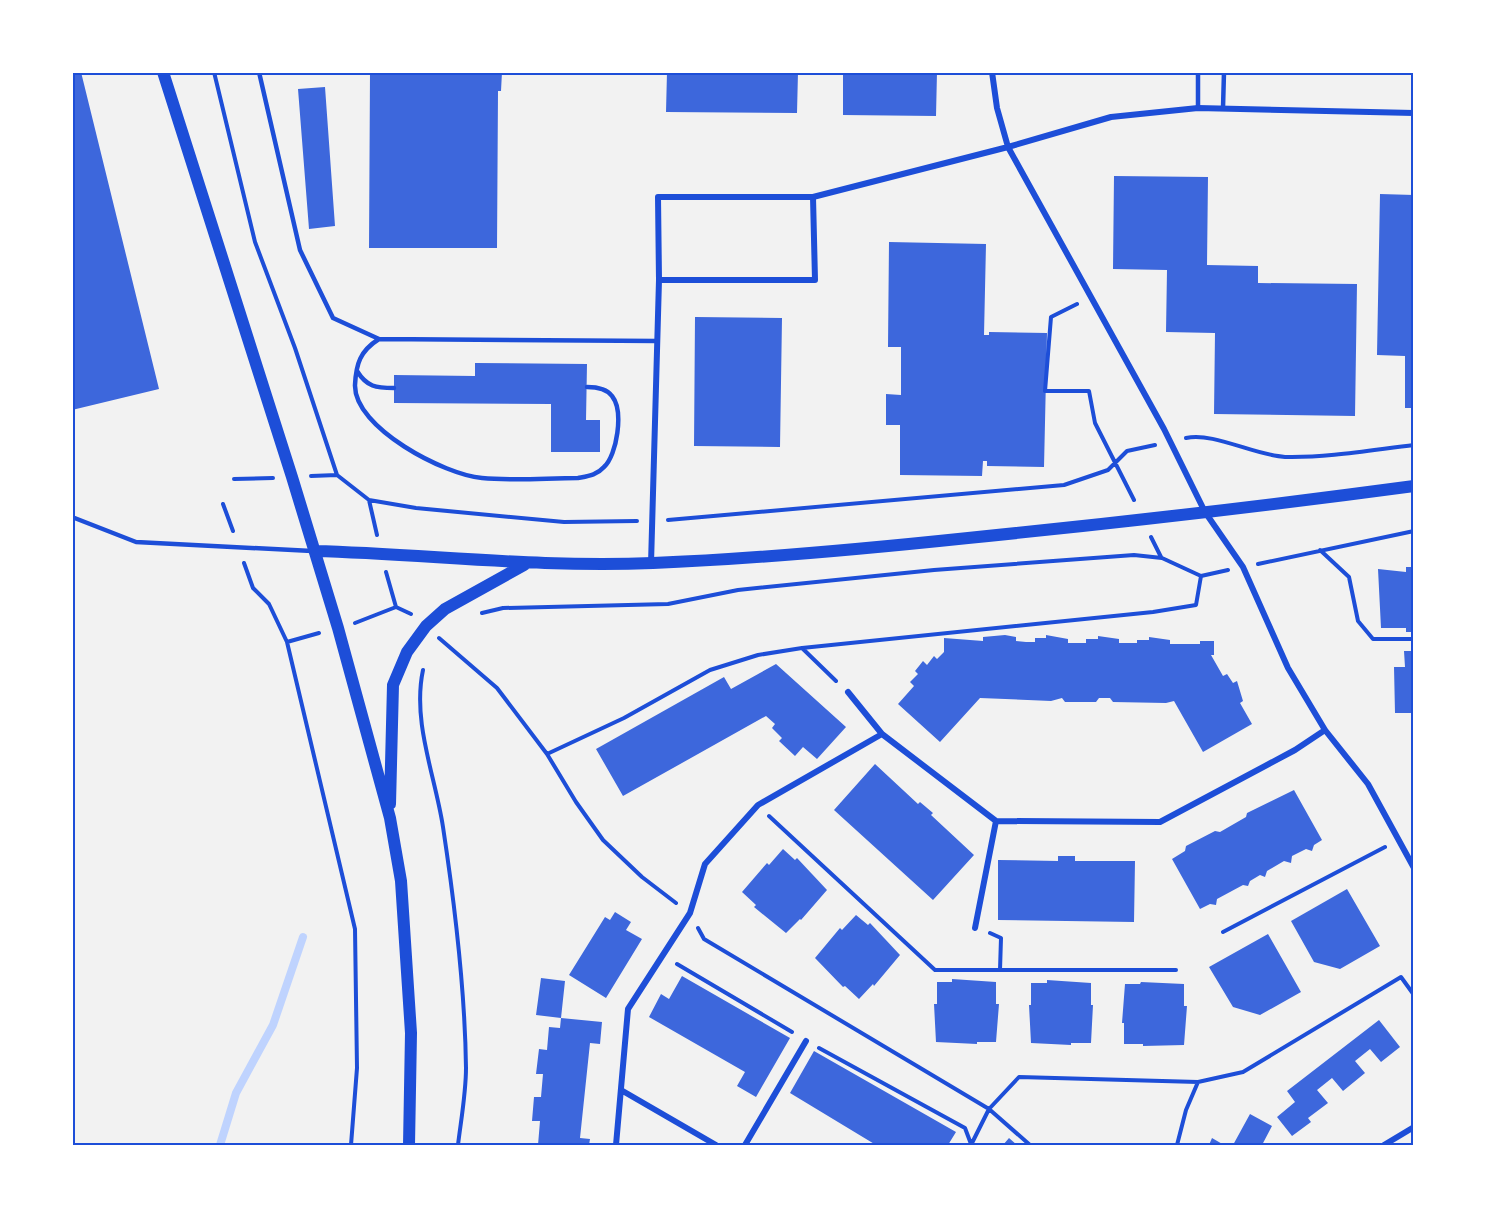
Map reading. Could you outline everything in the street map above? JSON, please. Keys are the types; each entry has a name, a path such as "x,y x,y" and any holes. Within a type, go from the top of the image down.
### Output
{"main road":[{"path":"163,72 315,551 390,818 401,881 411,1033 409,1145"},
{"path":"315,551 381,553 525,564 651,564 820,553 1144,520 1414,486"},
{"path":"390,818 393,685 407,652 426,626 445,609 525,564"}],"street":[{"path":"992,72 997,108 1008,147 1164,429 1205,513 1243,567 1288,668 1325,730 1368,784 1414,868"},
{"path":"651,564 659,280 658,197 813,197 1008,147 1111,117 1198,108 1414,113"},
{"path":"659,280 815,280 813,197"},
{"path":"848,692 882,734 996,821 1160,822 1295,750 1325,730"},
{"path":"616,1145 628,1009 690,913 705,864 758,805 882,734"},
{"path":"975,928 996,821"},
{"path":"745,1145 806,1041"},
{"path":"621,1090 716,1145"},
{"path":"1384,1145 1414,1126"}],"lane":[{"path":"259,72 300,250 333,318 379,339 657,341"},
{"path":"1198,72 1198,108"},
{"path":"1223,108 1224,72"},
{"path":"379,339 367,347 356,370 355,389 360,407 376,425 417,454 465,475 481,478 578,478 593,475 603,469 611,459 616,446 616,401 611,394 599,387 587,387"},
{"path":"356,370 364,383 376,388 394,388"},
{"path":"72,517 136,542 315,551"}],"path":[{"path":"214,72 255,242 295,348 337,475 369,500 416,508 564,522 652,521 1064,485 1107,470 1127,451"},
{"path":"1091,297 1051,317 1045,391 1089,391 1095,423 1162,558"},
{"path":"1197,435 1261,455 1286,457 1414,445"},
{"path":"223,504 253,588 268,604 287,642 355,929 357,1068 351,1145"},
{"path":"476,615 503,608 668,604 738,590 933,570 1134,555 1162,558 1201,576 1414,531"},
{"path":"1320,550 1349,577 1358,621 1373,639 1414,639"},
{"path":"547,754 624,718 710,670 758,655 802,648 1153,612 1196,605 1201,576"},
{"path":"366,619 396,607"},
{"path":"435,646 449,633"},
{"path":"440,639 497,688 547,754 576,802 603,840 642,878 690,913 704,939 989,1109 1030,1145"},
{"path":"802,648 848,692"},
{"path":"425,661 418,692 422,727 442,825 458,952 466,1069 458,1145"},
{"path":"758,805 935,970 1176,970"},
{"path":"1223,932 1398,839"},
{"path":"975,928 1001,938 1000,970"},
{"path":"972,1143 989,1109 1018,1077 1198,1082 1243,1072 1401,977 1414,995"},
{"path":"1177,1145 1186,1110 1198,1082"}],"building":[{"path":"72,72 81,72 159,389 72,410"},
{"path":"370,72 502,72 501,91 498,91 497,248 369,248"},
{"path":"667,72 798,72 797,113 666,112"},
{"path":"937,72 936,116 843,115 843,73"},
{"path":"325,87 335,226 309,229 298,89"},
{"path":"1114,176 1208,177 1207,265 1258,266 1258,283 1357,284 1355,416 1214,414 1215,333 1166,332 1167,270 1113,269"},
{"path":"1380,194 1414,195 1414,408 1405,408 1405,356 1377,355"},
{"path":"889,242 986,244 984,335 989,335 989,332 1047,333 1044,467 987,466 987,461 983,461 982,476 900,475 900,425 886,425 886,394 901,395 901,347 888,347"},
{"path":"695,317 782,318 780,447 694,446"},
{"path":"475,363 587,364 586,420 600,420 600,452 551,452 551,404 394,403 394,375 475,376"},
{"path":"1406,567 1414,567 1414,632 1406,632 1406,628 1381,628 1378,569 1406,572"},
{"path":"1005,635 1016,637 1016,641 1026,642 1035,642 1035,638 1046,638 1046,635 1068,639 1068,643 1086,643 1086,639 1098,639 1098,636 1119,639 1119,643 1137,643 1137,640 1149,640 1149,637 1170,640 1170,644 1200,644 1200,641 1214,641 1214,655 1211,655 1223,676 1227,674 1233,683 1237,681 1243,701 1240,703 1252,724 1203,752 1174,701 1166,703 1113,702 1110,698 1099,698 1096,702 1065,702 1062,698 1051,701 980,698 940,742 898,704 914,686 910,682 918,674 915,671 923,661 927,665 934,656 937,659 944,652 944,638 983,641 983,637"},
{"path":"1404,651 1414,651 1414,713 1395,713 1394,667 1405,667"},
{"path":"776,664 846,727 817,759 803,747 795,756 779,741 782,738 772,728 775,724 766,716 623,796 596,749 724,677 731,689"},
{"path":"875,764 918,804 920,802 933,813 931,815 974,855 933,900 834,810"},
{"path":"1294,790 1322,840 1314,845 1312,851 1306,849 1292,856 1291,863 1284,861 1267,871 1265,877 1260,875 1250,881 1248,886 1243,885 1217,899 1216,905 1210,904 1200,909 1172,859 1185,851 1186,846 1215,831 1220,832 1246,817 1247,813"},
{"path":"783,849 795,860 797,858 827,890 801,920 786,933 754,907 756,905 742,892 767,863 769,865"},
{"path":"1058,856 1075,856 1075,861 1135,861 1134,922 998,920 998,860 1058,861"},
{"path":"1347,889 1380,946 1340,969 1314,962 1291,921"},
{"path":"615,912 631,922 626,930 642,939 606,998 569,975 605,917 610,920"},
{"path":"856,915 868,925 870,923 900,955 874,986 873,984 859,999 845,986 843,987 815,958 840,928 842,930"},
{"path":"1268,934 1301,992 1260,1015 1233,1007 1209,967"},
{"path":"682,976 790,1038 756,1097 737,1086 745,1072 649,1017 661,994 669,999"},
{"path":"541,978 565,981 561,1018 536,1015"},
{"path":"952,979 996,982 996,1004 999,1004 996,1042 977,1042 977,1044 936,1042 934,1004 937,1004 937,982 952,982"},
{"path":"1047,980 1091,983 1091,1005 1093,1005 1091,1043 1071,1043 1071,1045 1031,1043 1029,1005 1031,1005 1031,983 1047,983"},
{"path":"1141,982 1184,984 1184,1006 1187,1006 1184,1045 1124,1044 1124,1023 1122,1023 1125,984 1140,984"},
{"path":"561,1018 602,1022 600,1044 590,1043 580,1138 590,1139 589,1145 538,1145 540,1121 532,1121 534,1097 541,1097 543,1074 536,1074 539,1049 547,1050 549,1027 560,1028"},
{"path":"1379,1020 1400,1047 1381,1062 1370,1049 1355,1061 1365,1073 1343,1091 1332,1078 1317,1090 1328,1103 1308,1118 1311,1122 1292,1136 1277,1117 1295,1102 1287,1091"},
{"path":"814,1051 956,1132 948,1145 876,1145 790,1093"},
{"path":"1250,1114 1272,1126 1262,1145 1233,1145"},
{"path":"1009,1138 1017,1145 1003,1145"},
{"path":"1212,1138 1224,1145 1209,1145"}],"waterway":[{"path":"220,1145 236,1093 273,1025 303,937"}]}
